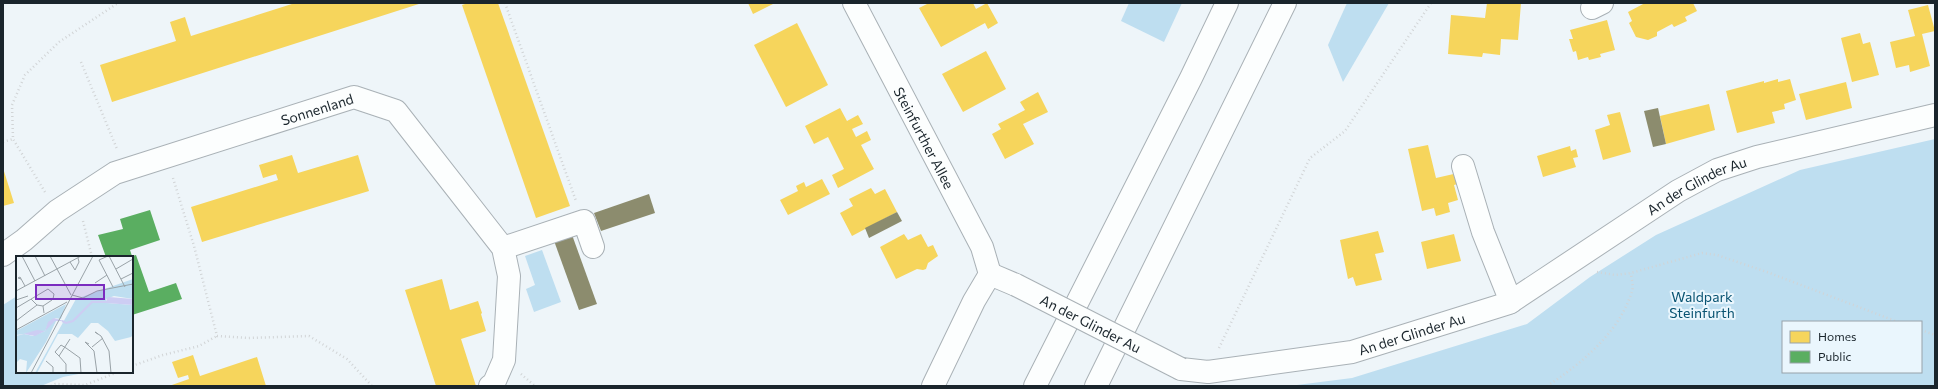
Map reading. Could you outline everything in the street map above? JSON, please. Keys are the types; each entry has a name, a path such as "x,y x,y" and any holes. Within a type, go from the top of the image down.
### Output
{"main road":[{"name":"Steinfurther Allee","path":"854,3 982,247 990,274"},
{"path":"1035,386 1192,78 1227,3"},
{"path":"1096,386 1285,3"},
{"name":"Sonnenland","path":"3,255 24,240 57,211 115,173 354,97 396,111 503,248 509,276 504,360 494,382 490,386"},
{"name":"An der Glinder Au","path":"990,274 1016,285 1181,369 1208,372 1352,352 1511,302 1678,191 1717,170 1757,157 1935,115"},
{"path":"1463,166 1483,232 1511,302"},
{"path":"503,248 584,220 594,247"},
{"path":"933,386 974,301 990,274"}],"path":[{"path":"57,211 13,139 12,104 25,75 59,42 118,3"},
{"path":"505,3 578,207"},
{"path":"1208,372 1310,158 1345,131 1431,3"},
{"path":"81,62 126,170"},
{"path":"3,142 13,139"},
{"path":"167,156 194,246 217,336"},
{"path":"77,198 92,256"},
{"path":"1573,261 1594,271 1615,275 1702,254 1717,255 1895,321"},
{"path":"1547,386 1569,372 1591,352 1616,323 1633,289 1631,272"},
{"path":"1922,330 1935,335"},
{"path":"133,366 163,355 198,346 217,336 248,338 309,336 347,359 372,386"},
{"path":"51,386 55,384 85,385 115,373"}],"green space":[{"path":"1129,3 1182,3 1164,42 1121,21"},
{"path":"1347,3 1389,3 1343,82 1328,45"},
{"name":"Waldpark Steinfurth","path":"1935,139 1935,386 1289,386 1352,378 1527,324 1590,277 1656,235 1800,170"},
{"path":"542,250 561,302 534,312 526,289 535,285 525,256"},
{"path":"16,297 16,373 84,373 63,377 41,386 3,386 3,305"}],"building: Homes":[{"path":"295,3 422,3 112,102 100,65 176,41 170,22 185,17 191,36"},
{"path":"468,3 498,3 570,206 536,218 462,5"},
{"path":"748,3 775,3 753,14"},
{"path":"929,3 973,3 976,9 987,3 998,23 988,29 985,23 941,47 919,8"},
{"path":"1487,3 1521,3 1518,40 1501,39 1500,55 1483,53 1482,57 1448,54 1451,15 1485,18"},
{"path":"1645,3 1693,3 1697,11 1685,17 1687,21 1674,27 1672,24 1657,32 1657,36 1648,40 1636,37 1629,23 1632,21 1628,12"},
{"path":"1928,5 1935,31 1922,34 1930,66 1910,72 1909,65 1896,68 1890,42 1915,36 1908,10"},
{"path":"1607,20 1615,50 1600,54 1601,57 1589,60 1588,57 1578,60 1576,51 1573,52 1569,39 1573,39 1570,30"},
{"path":"797,23 828,85 786,107 754,45"},
{"path":"1860,33 1863,44 1870,42 1879,75 1852,82 1841,38"},
{"path":"986,51 1006,89 963,112 942,74"},
{"path":"1778,79 1778,82 1790,79 1796,100 1784,104 1785,109 1772,112 1775,123 1737,133 1726,91"},
{"path":"1846,82 1852,108 1806,120 1799,94"},
{"path":"1038,92 1048,112 1023,124 1034,144 1005,159 992,134 1001,129 998,124 1025,110 1020,102"},
{"path":"1709,104 1715,130 1666,144 1660,116"},
{"path":"840,108 847,121 858,115 863,124 852,129 856,137 867,131 871,140 861,145 874,169 838,188 832,175 844,169 828,137 814,144 805,126"},
{"path":"1620,112 1631,152 1603,160 1595,130 1610,125 1607,115"},
{"path":"1428,145 1436,178 1458,173 1461,183 1454,185 1458,200 1448,203 1450,212 1436,216 1434,208 1422,211 1408,149"},
{"path":"1570,146 1571,151 1576,149 1578,157 1573,158 1576,167 1543,177 1537,156"},
{"path":"292,155 298,173 358,155 369,191 202,242 191,207 278,180 276,174 263,178 259,165"},
{"path":"3,168 14,203 3,206"},
{"path":"822,179 830,194 788,215 780,200 798,191 796,186 804,182 806,187"},
{"path":"871,188 875,194 885,189 897,212 852,236 840,213 853,206 849,199"},
{"path":"1378,231 1384,252 1375,254 1382,280 1356,286 1353,277 1348,279 1340,240"},
{"path":"904,234 908,240 921,234 928,247 933,245 938,256 928,263 926,269 917,269 896,279 880,247"},
{"path":"1454,234 1461,261 1427,269 1421,242"},
{"path":"442,279 450,310 478,301 482,313 486,331 461,339 476,386 436,386 405,290"},
{"path":"193,355 200,376 257,357 266,386 169,386 189,379 188,375 178,378 172,362"}],"building: Public":[{"path":"150,210 160,240 130,250 132,256 106,256 98,235 123,229 120,219"},
{"path":"136,255 149,292 176,283 182,299 133,315 134,282 132,256"}],"building: Industry":[{"path":"1658,108 1666,144 1653,147 1644,111"},
{"path":"649,194 655,213 601,231 594,213"},
{"path":"897,212 902,221 869,238 865,228"},
{"path":"571,232 597,304 579,310 553,238"}]}
